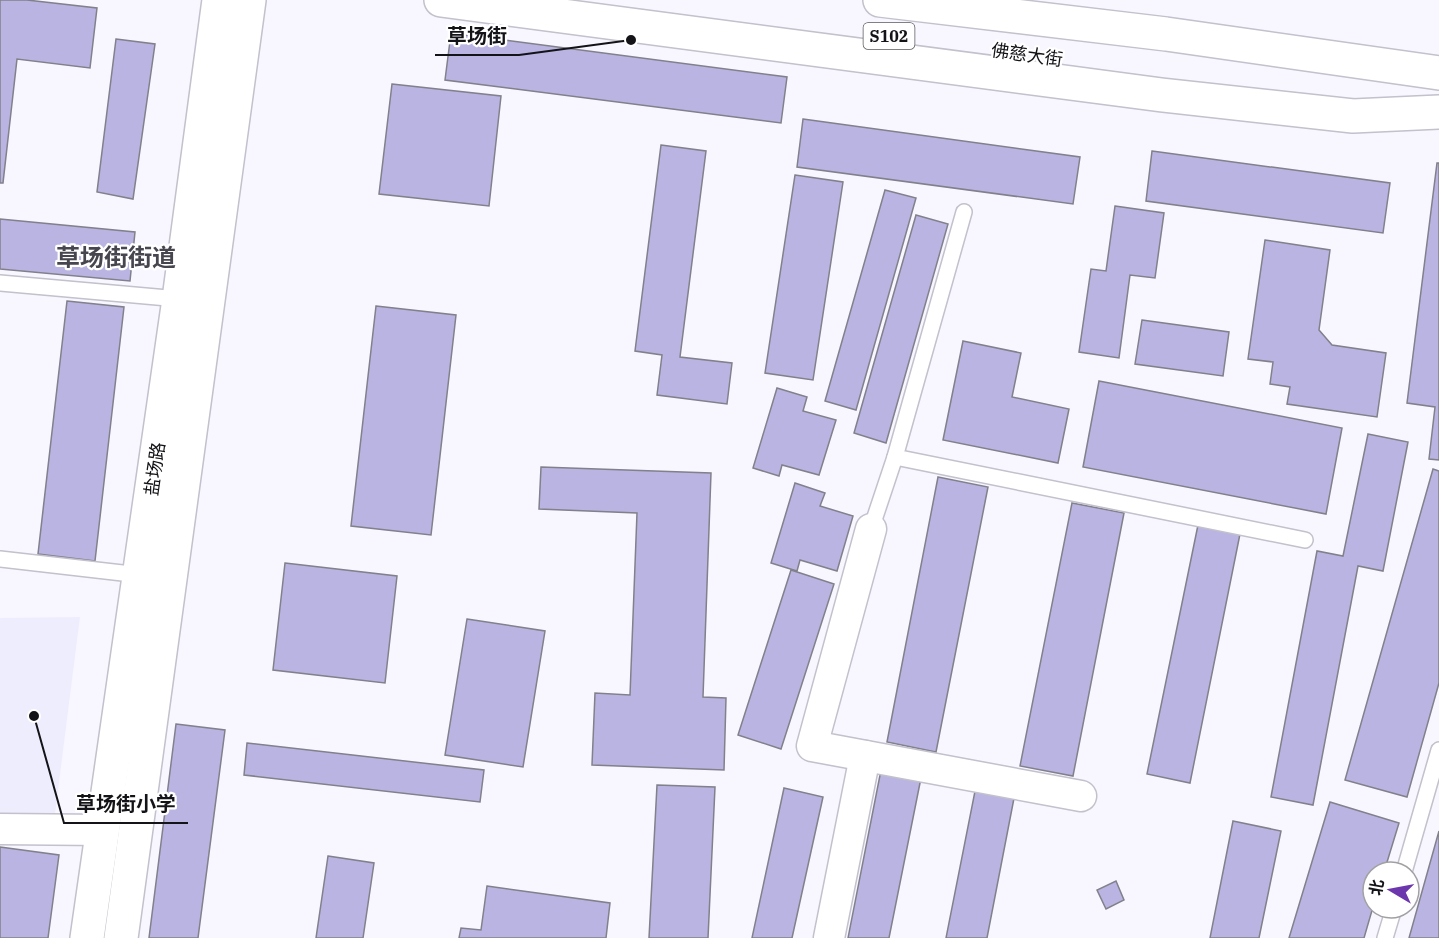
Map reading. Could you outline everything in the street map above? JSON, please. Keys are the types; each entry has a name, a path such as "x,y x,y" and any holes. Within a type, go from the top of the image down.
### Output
{"main road":[{"name":"盐场路","path":"87,938 179,299 219,0"},
{"name":"盐场路","path":"121,938 249,0"},
{"path":"441,0 1162,95 1353,116 1439,111"},
{"name":"佛慈大街","path":"614,0 1439,111"},
{"name":"佛慈大街","path":"880,0 1166,34 1439,72"},
{"path":"1067,0 1371,46 1439,72"}],"street":[{"path":"871,529 813,746 1081,796"},
{"path":"829,938 865,756"},
{"path":"0,829 103,830"}],"lane":[{"path":"871,529 895,457 964,212"},
{"path":"0,283 179,299"},
{"path":"895,457 1305,540"},
{"path":"0,559 140,575"},
{"path":"1407,860 1439,750"},
{"path":"1385,938 1390,920"}],"shaded area":[{"path":"80,617 55,814 0,814 0,618"}],"building":[{"path":"0,0 27,0 97,8 90,68 17,59 3,183 0,183"},
{"path":"451,33 787,77 781,123 445,80"},
{"path":"116,39 155,44 133,199 97,192"},
{"path":"392,84 501,96 489,206 379,194"},
{"path":"803,119 1080,157 1073,204 797,167"},
{"path":"661,145 706,151 680,357 732,363 727,404 657,395 662,355 635,351"},
{"path":"1152,151 1390,183 1383,233 1146,201"},
{"path":"1437,163 1439,163 1439,460 1429,459 1435,407 1407,403"},
{"path":"795,175 843,182 813,380 765,373"},
{"path":"885,190 916,198 856,410 825,401"},
{"path":"1115,206 1164,213 1155,278 1130,275 1119,358 1079,352 1091,269 1106,271"},
{"path":"916,215 948,224 886,443 854,433"},
{"path":"0,219 135,232 130,281 0,269"},
{"path":"1265,240 1330,250 1319,330 1332,345 1386,353 1377,417 1287,404 1290,387 1270,384 1273,362 1248,359"},
{"path":"67,301 124,307 95,561 38,554"},
{"path":"376,306 456,315 431,535 351,526"},
{"path":"1142,320 1229,332 1223,376 1135,364"},
{"path":"963,341 1021,353 1012,397 1069,409 1058,463 943,440"},
{"path":"1099,381 1342,428 1326,514 1083,467"},
{"path":"777,388 807,397 803,411 836,420 819,475 782,465 779,476 753,468"},
{"path":"1368,434 1408,442 1383,571 1358,566 1313,805 1271,797 1317,551 1343,556"},
{"path":"541,467 711,473 703,697 726,698 724,770 592,765 595,693 630,695 637,513 539,509"},
{"path":"1433,469 1439,471 1439,683 1407,797 1345,780"},
{"path":"938,477 988,487 936,752 887,742"},
{"path":"795,483 825,493 820,506 853,516 837,571 800,560 797,571 771,563"},
{"path":"1072,503 1124,513 1073,776 1020,766"},
{"path":"1198,525 1240,534 1190,783 1147,774"},
{"path":"285,563 397,576 385,683 273,670"},
{"path":"791,570 834,584 781,749 738,735"},
{"path":"467,619 545,631 523,767 445,755"},
{"path":"176,724 225,730 198,938 149,938"},
{"path":"247,743 484,770 480,802 244,775"},
{"path":"882,765 922,773 889,938 848,938"},
{"path":"657,785 715,787 708,938 649,938"},
{"path":"976,786 1015,793 987,938 946,938"},
{"path":"784,788 823,797 792,938 752,938"},
{"path":"1330,802 1399,823 1388,860 1361,860 1361,920 1369,920 1364,938 1289,938"},
{"path":"1233,821 1281,831 1259,938 1210,938"},
{"path":"1439,831 1439,938 1409,938 1414,920 1421,920 1421,895"},
{"path":"0,847 59,855 48,938 0,938"},
{"path":"328,856 374,863 363,938 316,938"},
{"path":"1116,881 1124,900 1106,909 1097,890"},
{"path":"487,886 610,903 606,938 459,938 461,928 481,930"}],"place":[{"name":"草场街","path":"631,40"},
{"name":"草场街小学","path":"34,716"}],"district":[{"name":"草场街街道","path":"116,258"}]}
